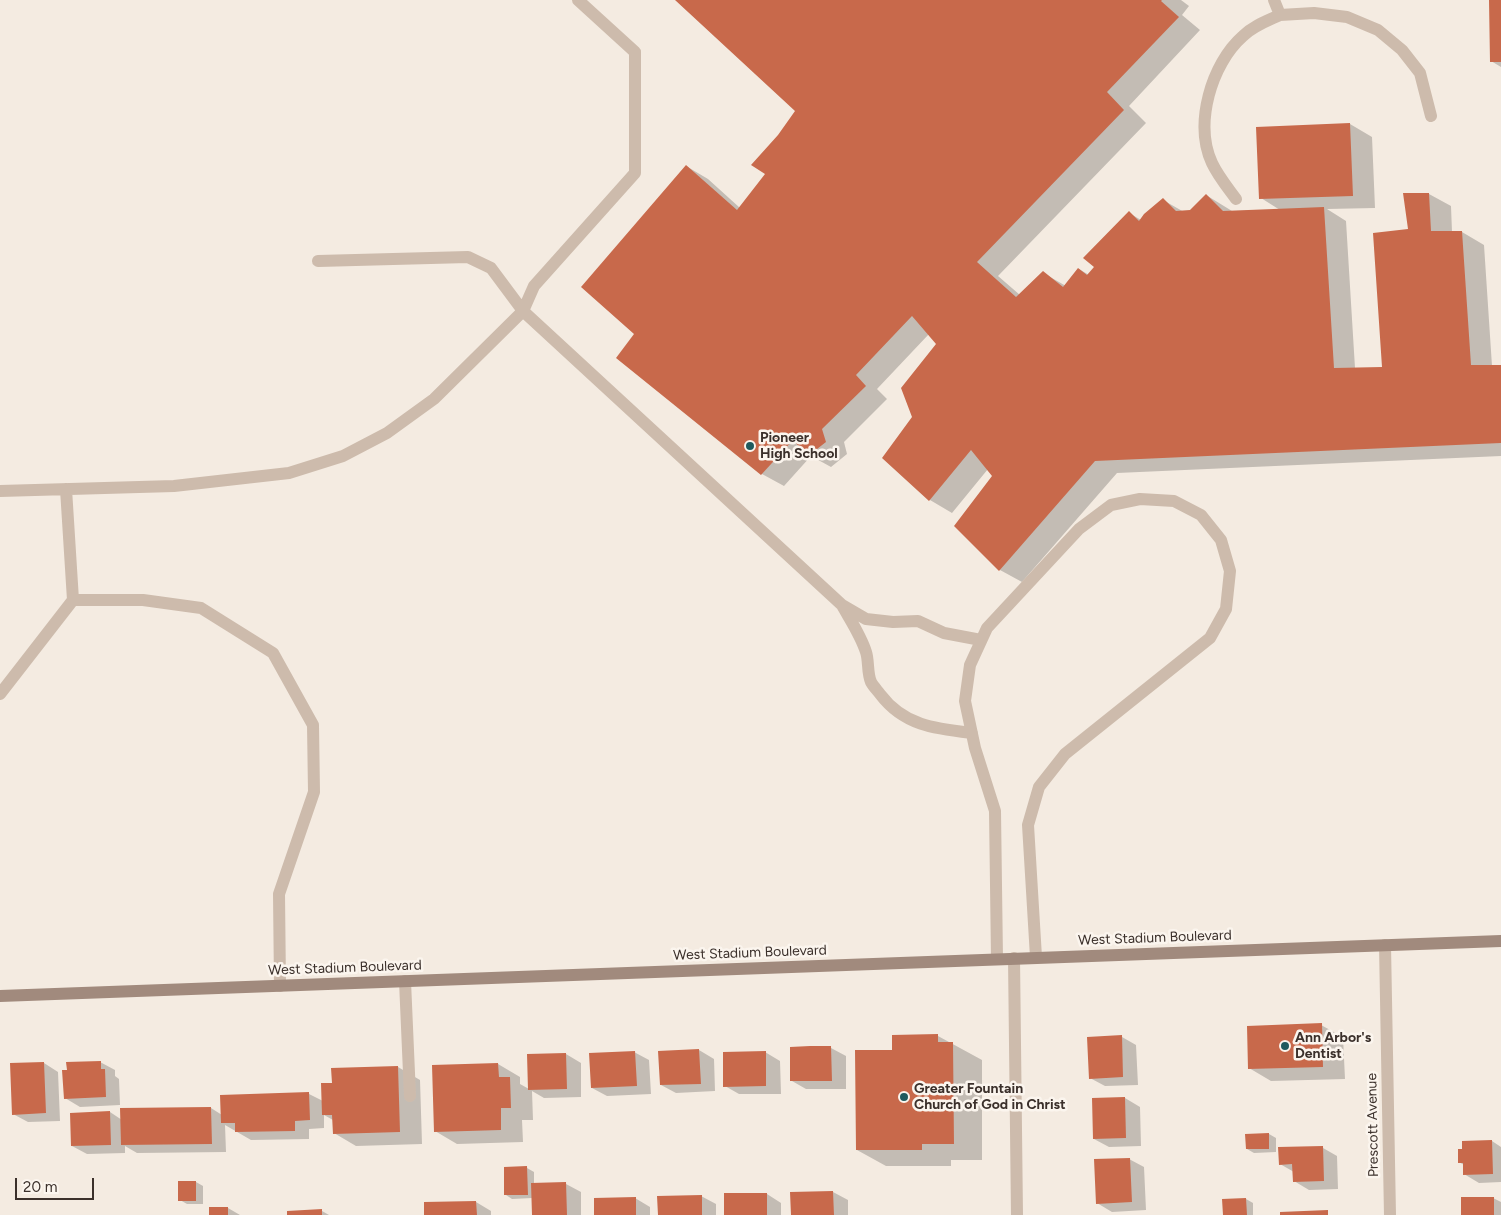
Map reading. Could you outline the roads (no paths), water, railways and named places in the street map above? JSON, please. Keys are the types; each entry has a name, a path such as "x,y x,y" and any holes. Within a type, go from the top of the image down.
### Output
{"main road":[{"name":"West Stadium Boulevard","path":"0,996 1501,941"}],"street":[{"path":"0,491 174,486 289,473 343,456 387,433 434,399 523,311 534,286 635,173 635,52 578,0"},
{"path":"1274,0 1280,15"},
{"path":"1236,199 1212,163 1206,144 1204,132 1208,101 1219,68 1229,50 1243,35 1259,24 1280,15 1314,13 1347,17 1378,30 1402,50 1420,73 1431,116"},
{"path":"318,261 468,257 491,268 523,311 842,605 866,619 893,622 918,621 944,632 981,640"},
{"path":"0,694 74,600 66,489"},
{"path":"997,958 995,811 975,748 965,702 970,666 987,628 1079,530 1111,505 1140,499 1174,501 1201,515 1221,540 1230,571 1226,609 1210,638 1066,754 1039,787 1028,825 1036,957"},
{"path":"74,600 143,600 201,608 273,653 313,725 314,792 279,894 280,986"},
{"path":"842,605 866,652 871,681 888,705 907,719 920,724 936,729 972,733"},
{"name":"Prescott Avenue","path":"1385,945 1390,1215"},
{"path":"1014,958 1017,1215"},
{"path":"405,981 410,1096"}],"place":[{"name":"Pioneer High School","path":"750,446"},
{"name":"Ann Arbor's Dentist","path":"1285,1046"},
{"name":"Greater Fountain Church of God in Christ","path":"904,1097"}]}
